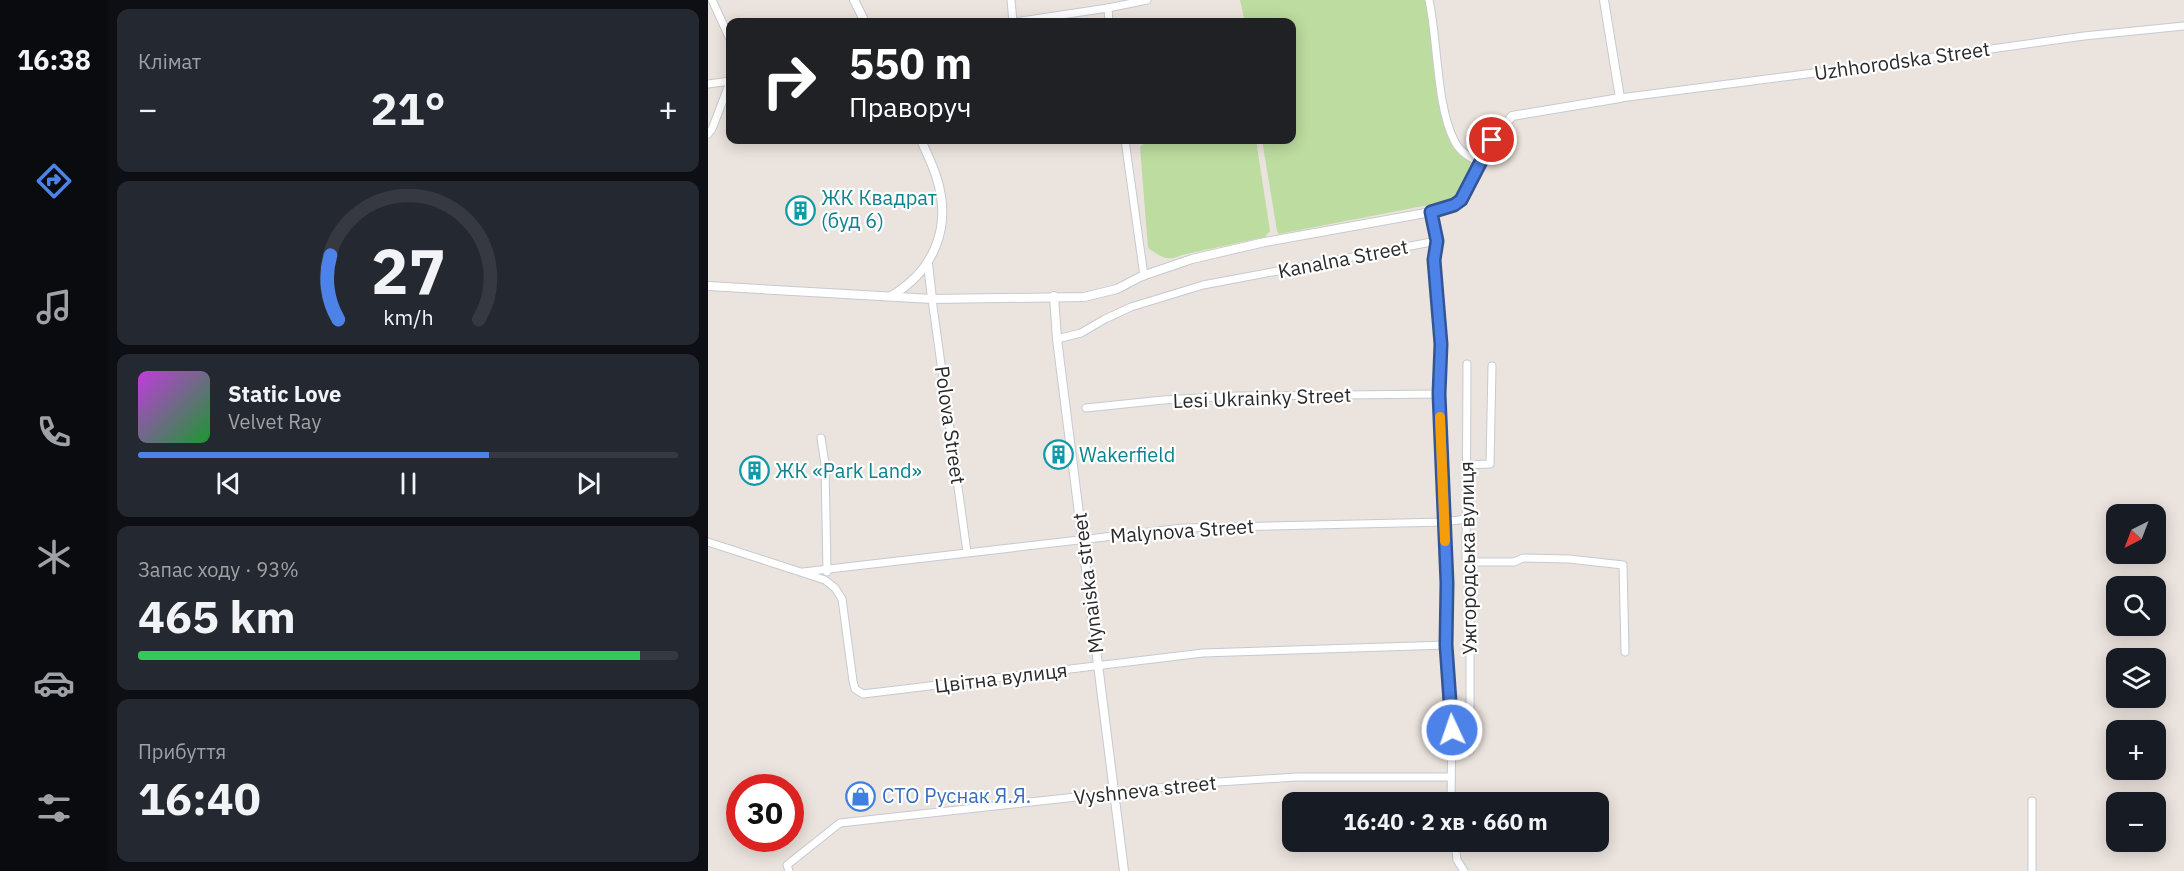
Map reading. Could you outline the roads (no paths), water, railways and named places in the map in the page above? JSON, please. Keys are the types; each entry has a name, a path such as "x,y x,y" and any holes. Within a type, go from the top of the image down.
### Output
{"street":[{"path":"712,0 726,30"},
{"path":"854,0 863,18"},
{"path":"1011,0 1013,18"},
{"path":"1040,18 1147,0"},
{"path":"1430,0 1445,110 1451,131 1461,150 1480,163"},
{"path":"708,286 932,299 1054,296 1073,298 1117,289 1144,276 1192,260 1265,242 1431,212 1454,205 1461,200 1492,140 1512,116 1620,98 1604,0"},
{"path":"1108,8 1109,18"},
{"name":"Uzhhorodska Street","path":"1620,98 1911,61 2084,36 2184,26"},
{"path":"708,84 726,82"},
{"path":"708,134 726,92"},
{"path":"891,296 908,286 928,264 940,231 942,207 937,179 923,144"},
{"path":"1126,144 1144,276"},
{"path":"1431,212 1437,241"},
{"name":"Kanalna Street","path":"1057,339 1081,333 1131,307 1194,288 1437,241 1434,260 1441,344 1439,394 1447,583 1446,645 1452,714 1452,792"},
{"path":"928,264 932,299"},
{"name":"Mynaiska street","path":"1054,296 1057,339 1124,871"},
{"name":"Polova Street","path":"932,299 967,552"},
{"name":"Ужгородська вулиця","path":"1467,364 1466,558 1469,562 1470,751"},
{"path":"1466,465 1490,464 1492,366"},
{"name":"Lesi Ukrainky Street","path":"1086,408 1163,400 1237,396 1439,394"},
{"path":"708,542 825,580 828,569 825,464 821,438"},
{"name":"Malynova Street","path":"800,572 1184,528 1444,522 1466,519"},
{"path":"1469,562 1514,562 1522,558 1534,558 1623,565 1625,652"},
{"name":"Цвітна вулиця","path":"825,580 835,588 842,599 853,681 855,689 864,694 1203,653 1446,645"},
{"name":"Vyshneva street","path":"789,871 787,865 840,823 1203,783 1297,777 1451,777"},
{"path":"2032,801 2032,871"},
{"path":"1456,852 1457,860 1464,871"}],"place":[{"name":"ЖК Квадрат (буд 6)","path":"800,210"},
{"name":"Wakerfield","path":"1058,455"},
{"name":"ЖК «Park Land»","path":"754,471"},
{"name":"СТО Руснак Я.Я.","path":"861,796"}]}
